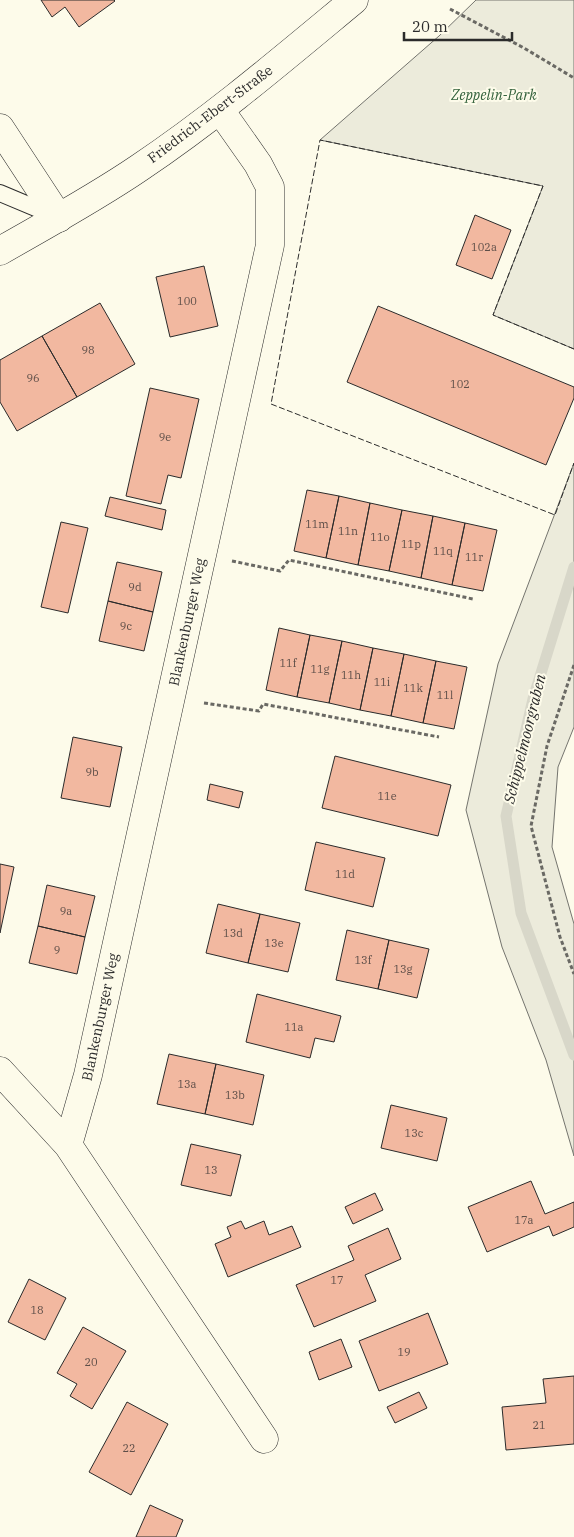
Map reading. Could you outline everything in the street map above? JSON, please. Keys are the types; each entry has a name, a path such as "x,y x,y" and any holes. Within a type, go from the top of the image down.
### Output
{"street":[{"name":"Friedrich-Ebert-Straße","path":"0,252 139,168 220,110 354,0"},
{"name":"Blankenburger Weg","path":"68,1145 88,1075 270,245 270,187 258,164 220,110"},
{"path":"0,128 59,218"},
{"path":"0,1071 68,1145 264,1439"}],"lane":[{"path":"0,194 59,218"}],"path":[{"path":"450,9 524,48 574,78"},
{"path":"202,554 280,571 289,560 473,599"},
{"path":"574,665 547,746 531,826 560,937 574,974"},
{"path":"171,698 260,711 263,704 439,737"}],"green space":[{"name":"Zeppelin-Park","path":"476,0 574,0 574,349 493,315 543,186 320,140 439,36"},
{"path":"574,463 574,727 558,767 552,847 574,924 574,1156 546,1060 502,947 466,810 498,664"}],"building":[{"path":"41,0 115,1 79,27 65,7 52,17"},
{"path":"475,215 511,230 492,279 456,265"},
{"path":"204,266 218,326 170,337 156,277"},
{"path":"100,303 135,364 77,397 42,336"},
{"path":"378,306 574,387 574,398 546,465 347,382"},
{"path":"42,336 77,397 17,431 0,402 0,360"},
{"path":"150,388 199,399 181,478 168,475 161,504 126,496"},
{"path":"307,490 339,496 326,558 294,551"},
{"path":"339,496 370,503 358,565 326,558"},
{"path":"110,497 166,510 162,530 105,516"},
{"path":"370,503 402,510 389,571 358,565"},
{"path":"402,510 433,516 421,578 389,571"},
{"path":"433,516 465,523 452,585 421,578"},
{"path":"61,522 88,528 68,613 41,607"},
{"path":"465,523 497,530 483,591 452,585"},
{"path":"117,562 162,572 153,612 108,601"},
{"path":"108,601 153,612 144,651 99,641"},
{"path":"279,628 310,635 297,697 266,690"},
{"path":"310,635 342,641 329,703 297,697"},
{"path":"342,641 373,648 360,710 329,703"},
{"path":"373,648 404,654 391,716 360,710"},
{"path":"404,654 436,661 423,723 391,716"},
{"path":"436,661 467,667 454,729 423,723"},
{"path":"73,737 122,747 110,807 61,798"},
{"path":"335,756 451,785 438,836 322,808"},
{"path":"210,784 243,792 239,808 207,800"},
{"path":"316,842 385,858 373,907 305,890"},
{"path":"0,864 14,867 0,933"},
{"path":"47,885 95,896 85,937 38,926"},
{"path":"218,904 260,914 248,963 206,953"},
{"path":"260,914 300,923 288,972 248,963"},
{"path":"38,926 85,937 77,974 29,963"},
{"path":"347,930 389,940 378,989 336,980"},
{"path":"389,940 429,949 417,998 378,989"},
{"path":"257,994 341,1016 334,1042 315,1038 310,1058 246,1042"},
{"path":"169,1054 216,1064 205,1114 157,1104"},
{"path":"216,1064 264,1075 253,1125 205,1114"},
{"path":"391,1105 447,1118 437,1161 381,1148"},
{"path":"191,1144 241,1155 231,1196 181,1185"},
{"path":"531,1181 545,1214 574,1202 574,1227 553,1236 549,1226 487,1252 468,1207"},
{"path":"375,1193 383,1210 353,1224 345,1207"},
{"path":"241,1221 245,1229 264,1221 269,1235 292,1226 301,1247 228,1277 215,1244 231,1237 227,1227"},
{"path":"388,1228 401,1259 365,1275 376,1301 314,1327 296,1285 354,1260 348,1246"},
{"path":"29,1279 66,1298 45,1340 8,1322"},
{"path":"428,1313 448,1364 379,1391 359,1341"},
{"path":"83,1327 126,1351 92,1409 70,1396 77,1384 57,1373"},
{"path":"341,1339 352,1367 319,1380 309,1352"},
{"path":"574,1376 574,1444 506,1450 502,1407 546,1403 543,1379"},
{"path":"419,1392 427,1408 395,1423 387,1407"},
{"path":"127,1402 168,1424 131,1495 89,1472"},
{"path":"150,1505 183,1520 176,1537 136,1537"}],"waterway":[{"name":"Schippelmoorgraben","path":"574,567 533,699 506,816 521,913 574,1055"}],"fence":[{"path":"574,349 493,315 543,186 320,140 271,404 555,515 574,463"}]}
